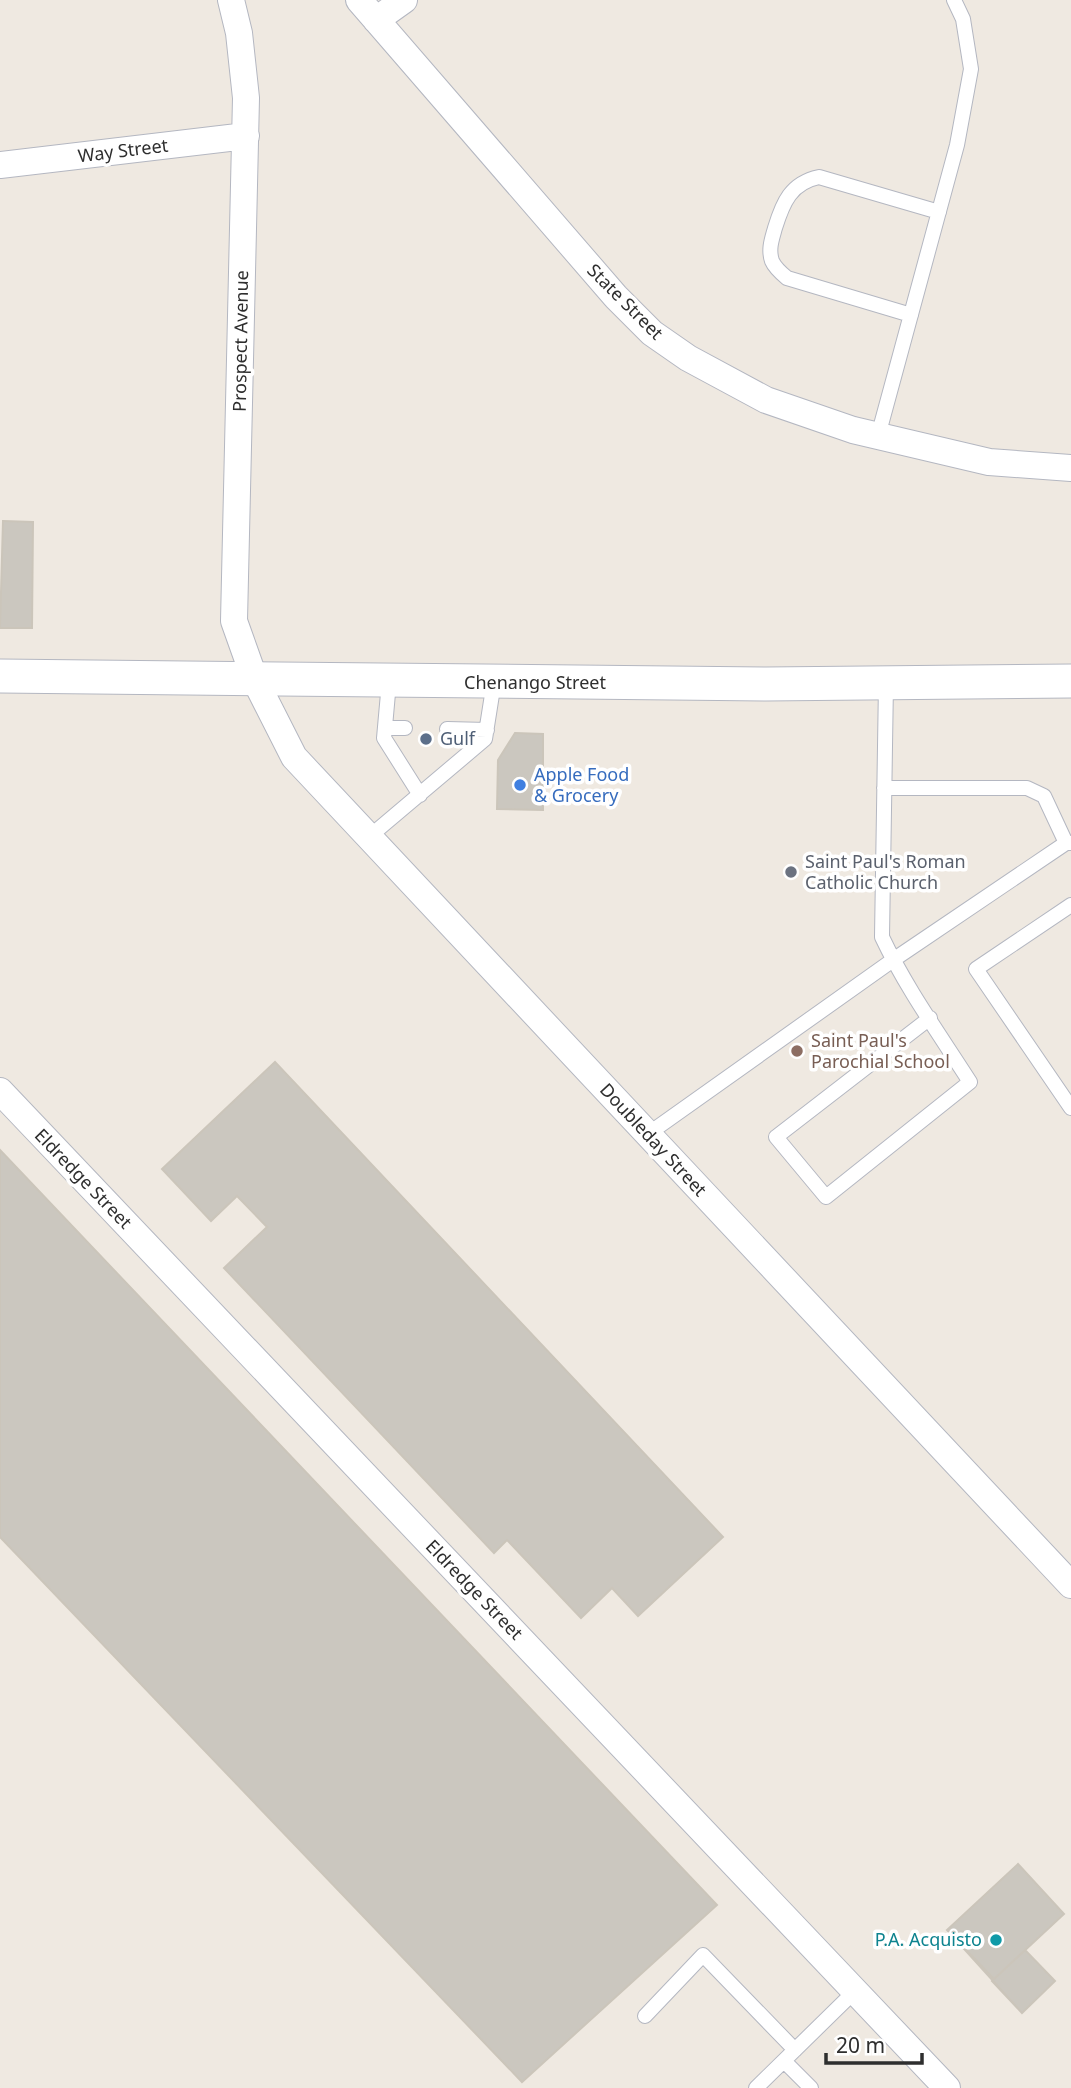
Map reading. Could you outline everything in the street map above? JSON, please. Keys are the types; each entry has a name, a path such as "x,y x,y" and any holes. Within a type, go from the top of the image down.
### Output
{"street":[{"name":"Prospect Avenue","path":"231,0 239,33 247,98 234,621 255,680"},
{"name":"State Street","path":"359,0 616,297 652,333 688,358 766,400 878,436 989,462 1071,468"},
{"path":"376,20 404,0"},
{"name":"Way Street","path":"0,165 246,136"},
{"name":"Chenango Street","path":"0,676 389,682 886,683 1068,689"},
{"name":"Doubleday Street","path":"255,680 294,757 1071,1585"},
{"name":"Eldredge Street","path":"0,1091 947,2088"}],"lane":[{"path":"878,436 957,145 971,69 963,19 954,0"},
{"path":"911,315 787,278 776,268 770,246 782,202 795,187 806,180 819,177 939,212"},
{"path":"389,682 384,738 420,795"},
{"path":"369,837 485,739 494,682"},
{"path":"886,683 882,937 893,960 930,1018 970,1083 826,1197 776,1137 930,1018"},
{"path":"385,728 405,728"},
{"path":"447,729 486,730"},
{"path":"648,1134 893,960 1069,843 1044,796 1027,788 884,788"},
{"path":"1071,905 976,969 1071,1108"},
{"path":"645,2016 703,1955 795,2050"},
{"path":"756,2088 855,1991"},
{"path":"784,2060 811,2088"}],"building":[{"path":"3,521 33,522 32,628 0,628"},
{"name":"Apple Food & Grocery","path":"515,733 543,734 543,810 497,809 498,760"},
{"path":"275,1062 723,1537 638,1616 612,1588 581,1618 507,1540 494,1553 224,1268 267,1227 237,1196 211,1221 162,1169"},
{"path":"0,1150 717,1905 522,2082 0,1537"},
{"name":"P.A. Acquisto","path":"1018,1864 1064,1914 1025,1950 1055,1981 1022,2013 947,1930"},
{"name":"P.A. Acquisto","path":"1018,1864 1064,1914 994,1979 947,1930"},
{"path":"1025,1950 1055,1981 1022,2013 992,1981"}],"place":[{"name":"Gulf","path":"426,739"},
{"name":"Apple Food & Grocery","path":"520,785"},
{"name":"Saint Paul's Roman Catholic Church","path":"791,872"},
{"name":"Saint Paul's Parochial School","path":"797,1051"},
{"name":"P.A. Acquisto","path":"996,1940"}]}
